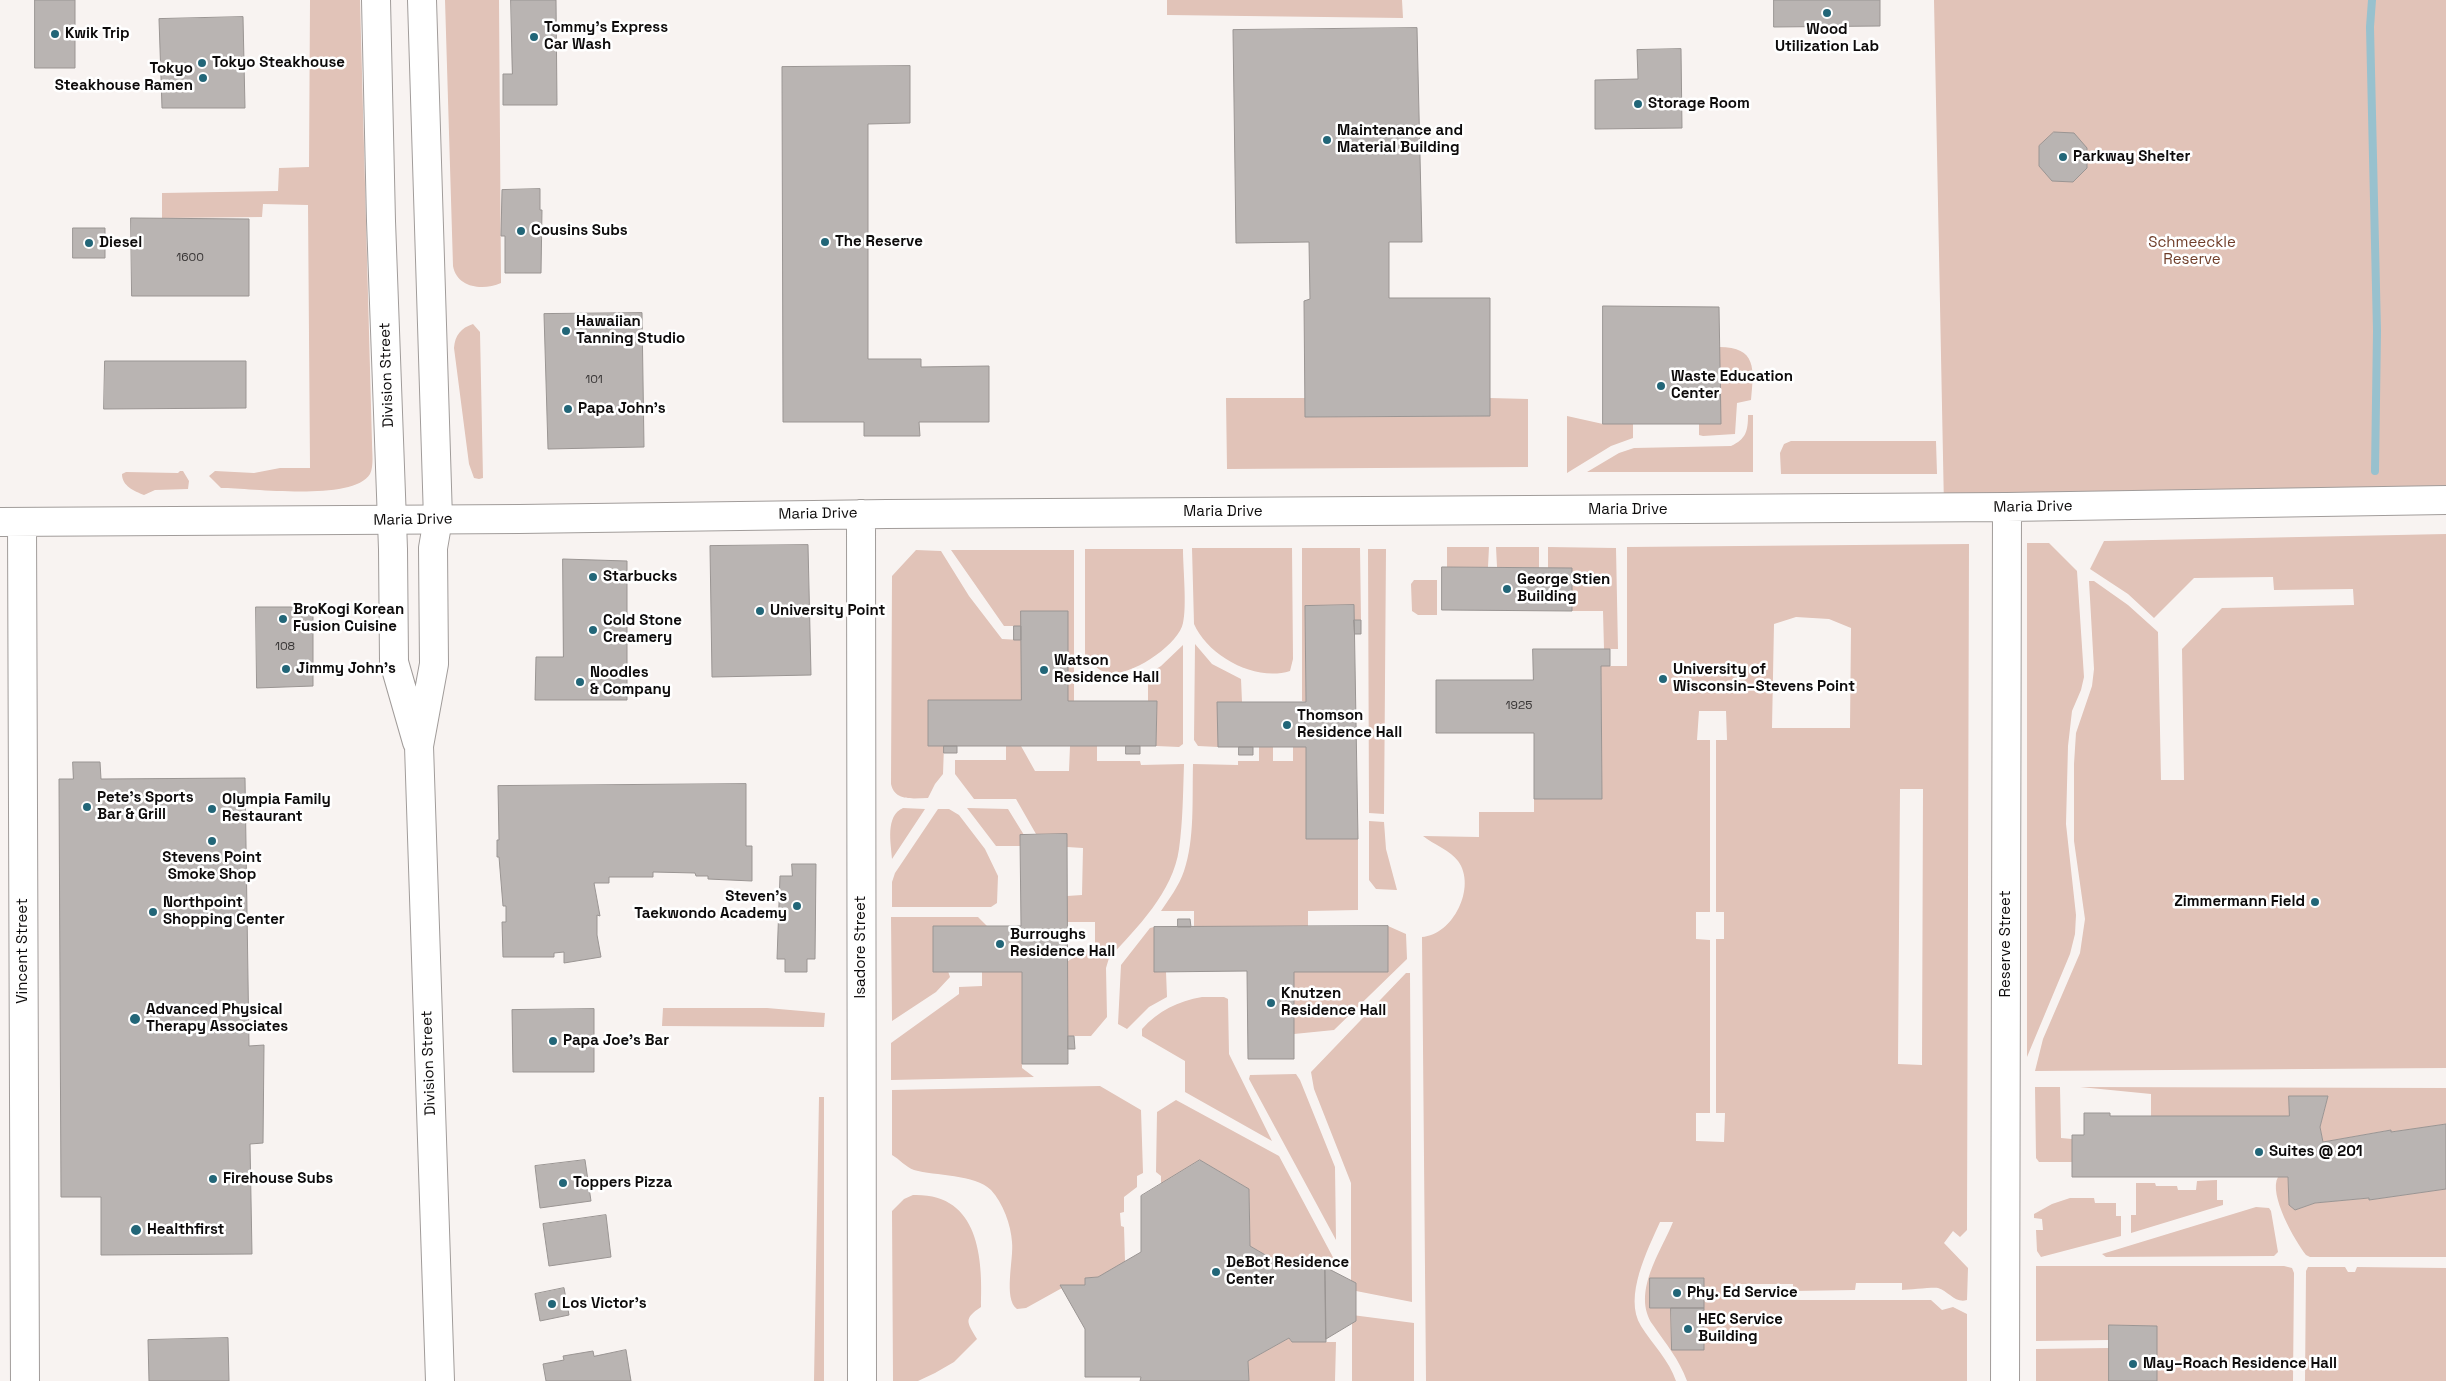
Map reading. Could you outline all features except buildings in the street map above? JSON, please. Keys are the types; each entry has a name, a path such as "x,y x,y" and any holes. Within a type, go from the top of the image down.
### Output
{"street":[{"name":"Division Street","path":"376,0 381,220 392,519 394,662 418,746"},
{"name":"Division Street","path":"422,0 438,519 433,548 434,664 418,746 440,1381"},
{"name":"Maria Drive","path":"11,522 861,514 2007,507 2446,500"},
{"name":"Reserve Street","path":"2005,1381 2007,507"},
{"name":"Isadore Street","path":"861,514 862,1381"},
{"name":"Vincent Street","path":"11,522 25,1381"}],"green space":[{"path":"310,0 360,0 372,467 370,474 360,483 344,488 323,491 300,492 221,488 209,476 215,471 254,473 280,468 310,468 308,205 263,204 262,217 162,218 162,193 278,191 279,168 309,167"},
{"path":"445,0 499,0 501,283 486,287 472,286 465,283 455,273 453,266"},
{"path":"1167,0 1402,0 1403,18 1167,15"},
{"name":"Schmeeckle Reserve","path":"1934,0 2446,0 2446,500 1944,508"},
{"path":"473,324 480,332 483,478 479,479 474,478 469,464 454,348 459,333"},
{"path":"1719,347 1731,348 1747,356 1753,379 1751,400 1737,403 1735,434 1703,436 1699,435 1699,424"},
{"path":"1226,398 1305,398 1305,417 1490,416 1490,398 1528,399 1528,467 1227,469"},
{"path":"1748,415 1753,415 1753,472 1587,472 1619,453 1634,448 1731,446 1745,434"},
{"path":"1567,416 1603,424 1633,424 1633,438 1611,446 1567,473"},
{"path":"1791,441 1936,441 1937,474 1781,474 1780,453 1784,444"},
{"path":"183,471 189,481 188,489 155,490 144,495 126,485 122,474 126,472 178,473"},
{"name":"Zimmermann Field","path":"2446,534 2446,1068 2035,1071 2043,1039 2080,953 2085,919 2074,841 2074,764 2076,733 2092,686 2094,669 2089,581 2094,581 2128,605 2158,632 2161,780 2184,780 2182,649 2222,608 2354,605 2353,589 2274,590 2273,577 2194,578 2154,618 2128,594 2090,569 2104,541"},
{"path":"2027,543 2049,543 2077,571 2084,677 2072,711 2068,746 2066,824 2076,915 2075,934 2070,954 2027,1057"},
{"path":"1969,544 1967,1230 1960,1237 1953,1231 1944,1243 1968,1268 1967,1300 1956,1299 1938,1288 1902,1290 1902,1283 1856,1283 1855,1290 1793,1291 1793,1284 1740,1284 1740,1300 1931,1300 1942,1310 1953,1307 1967,1314 1967,1381 1687,1381 1676,1359 1647,1313 1645,1300 1646,1286 1673,1222 1660,1222 1639,1273 1636,1287 1636,1314 1641,1326 1665,1359 1676,1381 1426,1381 1422,937 1433,934 1443,928 1452,919 1459,908 1465,884 1463,872 1455,857 1423,836 1479,837 1479,812 1534,812 1534,799 1602,799 1601,666 1627,666 1627,547","holes":["1796,617 1829,619 1851,628 1850,728 1772,728 1774,624","1699,711 1726,711 1727,740 1716,740 1716,912 1724,912 1724,939 1716,939 1716,1113 1725,1113 1724,1142 1696,1141 1696,1113 1710,1113 1710,940 1696,939 1696,912 1710,912 1710,740 1697,740","1900,789 1923,789 1922,1065 1898,1064","1650,1278 1704,1278 1704,1350 1672,1349 1671,1308 1650,1308"]},
{"path":"1447,547 1489,547 1488,567 1447,567"},
{"path":"1496,547 1539,547 1539,568 1497,567"},
{"path":"1548,547 1616,548 1618,649 1604,649 1603,611 1572,611 1572,568 1548,568"},
{"path":"1192,548 1292,548 1293,659 1290,671 1262,673 1234,664 1221,656 1201,636 1194,624"},
{"path":"1302,548 1360,548 1361,620 1354,620 1354,605 1305,606 1306,702 1302,701"},
{"path":"1085,549 1183,549 1185,597 1183,623 1179,632 1172,641 1149,660 1123,672 1112,673 1102,671 1085,656"},
{"path":"1368,549 1386,549 1384,814 1369,813"},
{"path":"916,550 941,551 969,596 1002,639 1021,640 1021,700 928,746 944,746 943,774 928,798 905,798 896,794 891,784 892,576"},
{"path":"951,550 1074,550 1074,701 1068,701 1068,611 1021,611 1021,626 1004,626"},
{"path":"1414,580 1437,580 1437,615 1418,615 1412,611 1411,584"},
{"path":"1195,644 1212,664 1241,679 1242,702 1218,703 1218,747 1198,746 1194,740"},
{"path":"1183,645 1183,744 1179,747 1156,746 1157,701 1148,701 1148,674 1161,666"},
{"path":"1006,746 1021,746 1035,771 1069,771 1070,746 1097,746 1097,761 1140,761 1141,765 1184,764 1183,806 1179,849 1175,865 1162,894 1142,922 1109,958 1106,968 1107,1017 1091,1036 1068,1036 1068,961 1095,944 1095,922 1067,922 1067,896 1082,895 1083,848 1067,847 1067,834 1036,834 1016,799 974,799 955,774 955,760 1006,760"},
{"path":"1259,747 1273,747 1273,761 1293,761 1293,747 1306,747 1306,839 1358,839 1358,910 1308,911 1308,926 1194,927 1194,911 1161,911 1174,892 1188,859 1192,819 1193,764 1238,765 1238,761 1259,761"},
{"path":"903,808 925,809 892,859 891,823 897,812"},
{"path":"967,808 1008,809 1024,835 1020,835 1020,846 996,846"},
{"path":"938,809 949,809 959,815 985,849 998,876 997,903 991,907 892,907 892,882 895,873"},
{"path":"1369,821 1384,822 1386,849 1397,890 1376,889 1369,880"},
{"path":"891,917 978,917 987,926 933,926 950,977 936,992 892,1021"},
{"path":"1388,926 1406,934 1407,959 1334,1030 1294,1034 1294,972 1388,972"},
{"path":"1154,927 1154,972 1166,972 1167,997 1149,1007 1127,1029 1118,1024 1121,965 1150,928"},
{"path":"982,972 1022,972 1022,1068 1034,1077 891,1080 891,1043 959,994 959,987 982,986"},
{"path":"1406,973 1410,973 1412,1302 1351,1290 1351,1183 1314,1089 1311,1072"},
{"path":"1202,997 1224,997 1228,999 1229,1054 1272,1141 1185,1092 1185,1061 1142,1036 1142,1029 1162,1012 1185,1001"},
{"path":"663,1008 767,1008 825,1013 824,1027 662,1026"},
{"path":"1296,1074 1335,1167 1336,1240 1249,1079 1250,1075"},
{"path":"1100,1086 1141,1110 1143,1173 1137,1176 1137,1187 1124,1197 1124,1212 1120,1213 1121,1226 1124,1227 1125,1262 1098,1277 1085,1278 1085,1285 1061,1285 1062,1288 1026,1308 1017,1309 1013,1304 1010,1288 1011,1235 1006,1214 999,1201 991,1190 975,1181 914,1170 892,1155 892,1090"},
{"path":"2035,1087 2060,1087 2061,1138 2072,1139 2072,1162 2039,1162 2036,1158"},
{"path":"2080,1087 2446,1088 2446,1124 2391,1132 2390,1130 2323,1142 2320,1127 2328,1096 2289,1116 2151,1116 2151,1094"},
{"path":"819,1097 824,1097 824,1381 814,1381"},
{"path":"1176,1100 1279,1156 1335,1261 1325,1264 1289,1263 1286,1267 1250,1246 1249,1189 1200,1160 1161,1184 1161,1176 1156,1172 1157,1112"},
{"path":"2278,1177 2288,1177 2289,1205 2295,1210 2315,1203 2369,1198 2369,1200 2446,1189 2446,1257 2310,1257 2301,1248 2284,1217 2277,1194 2276,1185"},
{"path":"2217,1180 2217,1200 2223,1200 2223,1205 2131,1233 2131,1215 2136,1215 2136,1183 2155,1183 2156,1186 2177,1186 2178,1190 2196,1190 2197,1181"},
{"path":"913,1195 935,1197 952,1205 964,1216 973,1232 978,1249 981,1307 969,1318 969,1325 977,1339 954,1362 918,1381 893,1381 892,1211 904,1199"},
{"path":"2070,1198 2094,1198 2095,1203 2116,1203 2116,1216 2121,1216 2121,1236 2041,1257 2037,1251 2036,1230 2043,1230 2042,1219 2034,1218 2034,1214 2052,1204"},
{"path":"2256,1207 2269,1208 2271,1211 2278,1252 2274,1256 2106,1257 2102,1254"},
{"path":"2036,1266 2284,1266 2292,1268 2294,1273 2293,1381 2157,1381 2157,1326 2110,1325 2109,1340 2036,1341"},
{"path":"2308,1267 2345,1267 2348,1272 2355,1272 2357,1267 2446,1268 2446,1381 2305,1381 2306,1271"},
{"path":"1352,1315 1414,1323 1414,1381 1352,1381"},
{"path":"1289,1338 1292,1342 1336,1342 1335,1381 1249,1381 1248,1361"},
{"path":"2109,1348 2109,1381 2036,1381 2036,1349"}],"waterway":[{"path":"2372,0 2370,27 2377,331 2375,471"}],"place":[{"name":"Wood Utilization Lab","path":"1827,13"},
{"name":"Kwik Trip","path":"55,34"},
{"name":"Tommy's Express Car Wash","path":"534,37"},
{"name":"Tokyo Steakhouse","path":"202,63"},
{"name":"Tokyo Steakhouse Ramen","path":"203,78"},
{"name":"Storage Room","path":"1638,104"},
{"name":"Maintenance and Material Building","path":"1327,140"},
{"name":"Parkway Shelter","path":"2063,157"},
{"name":"Cousins Subs","path":"521,231"},
{"name":"The Reserve","path":"825,242"},
{"name":"Diesel","path":"89,243"},
{"name":"Hawaiian Tanning Studio","path":"566,331"},
{"name":"Waste Education Center","path":"1661,386"},
{"name":"Papa John's","path":"568,409"},
{"name":"Starbucks","path":"593,577"},
{"name":"George Stien Building","path":"1507,589"},
{"name":"University Point","path":"760,611"},
{"name":"BroKogi Korean Fusion Cuisine","path":"283,619"},
{"name":"Cold Stone Creamery","path":"593,630"},
{"name":"Jimmy John's","path":"286,669"},
{"name":"Watson Residence Hall","path":"1044,670"},
{"name":"University of Wisconsin–Stevens Point","path":"1663,679"},
{"name":"Noodles & Company","path":"580,682"},
{"name":"Thomson Residence Hall","path":"1287,725"},
{"name":"Pete's Sports Bar & Grill","path":"87,807"},
{"name":"Olympia Family Restaurant","path":"212,809"},
{"name":"Stevens Point Smoke Shop","path":"212,841"},
{"name":"Zimmermann Field","path":"2315,902"},
{"name":"Steven's Taekwondo Academy","path":"797,906"},
{"name":"Northpoint Shopping Center","path":"153,912"},
{"name":"Burroughs Residence Hall","path":"1000,944"},
{"name":"Knutzen Residence Hall","path":"1271,1003"},
{"name":"Advanced Physical Therapy Associates","path":"135,1019"},
{"name":"Papa Joe's Bar","path":"553,1041"},
{"name":"Suites @ 201","path":"2259,1152"},
{"name":"Firehouse Subs","path":"213,1179"},
{"name":"Toppers Pizza","path":"563,1183"},
{"name":"Healthfirst","path":"136,1230"},
{"name":"DeBot Residence Center","path":"1216,1272"},
{"name":"Phy. Ed Service","path":"1677,1293"},
{"name":"Los Victor's","path":"552,1304"},
{"name":"HEC Service Building","path":"1688,1329"},
{"name":"May–Roach Residence Hall","path":"2133,1364"}]}
